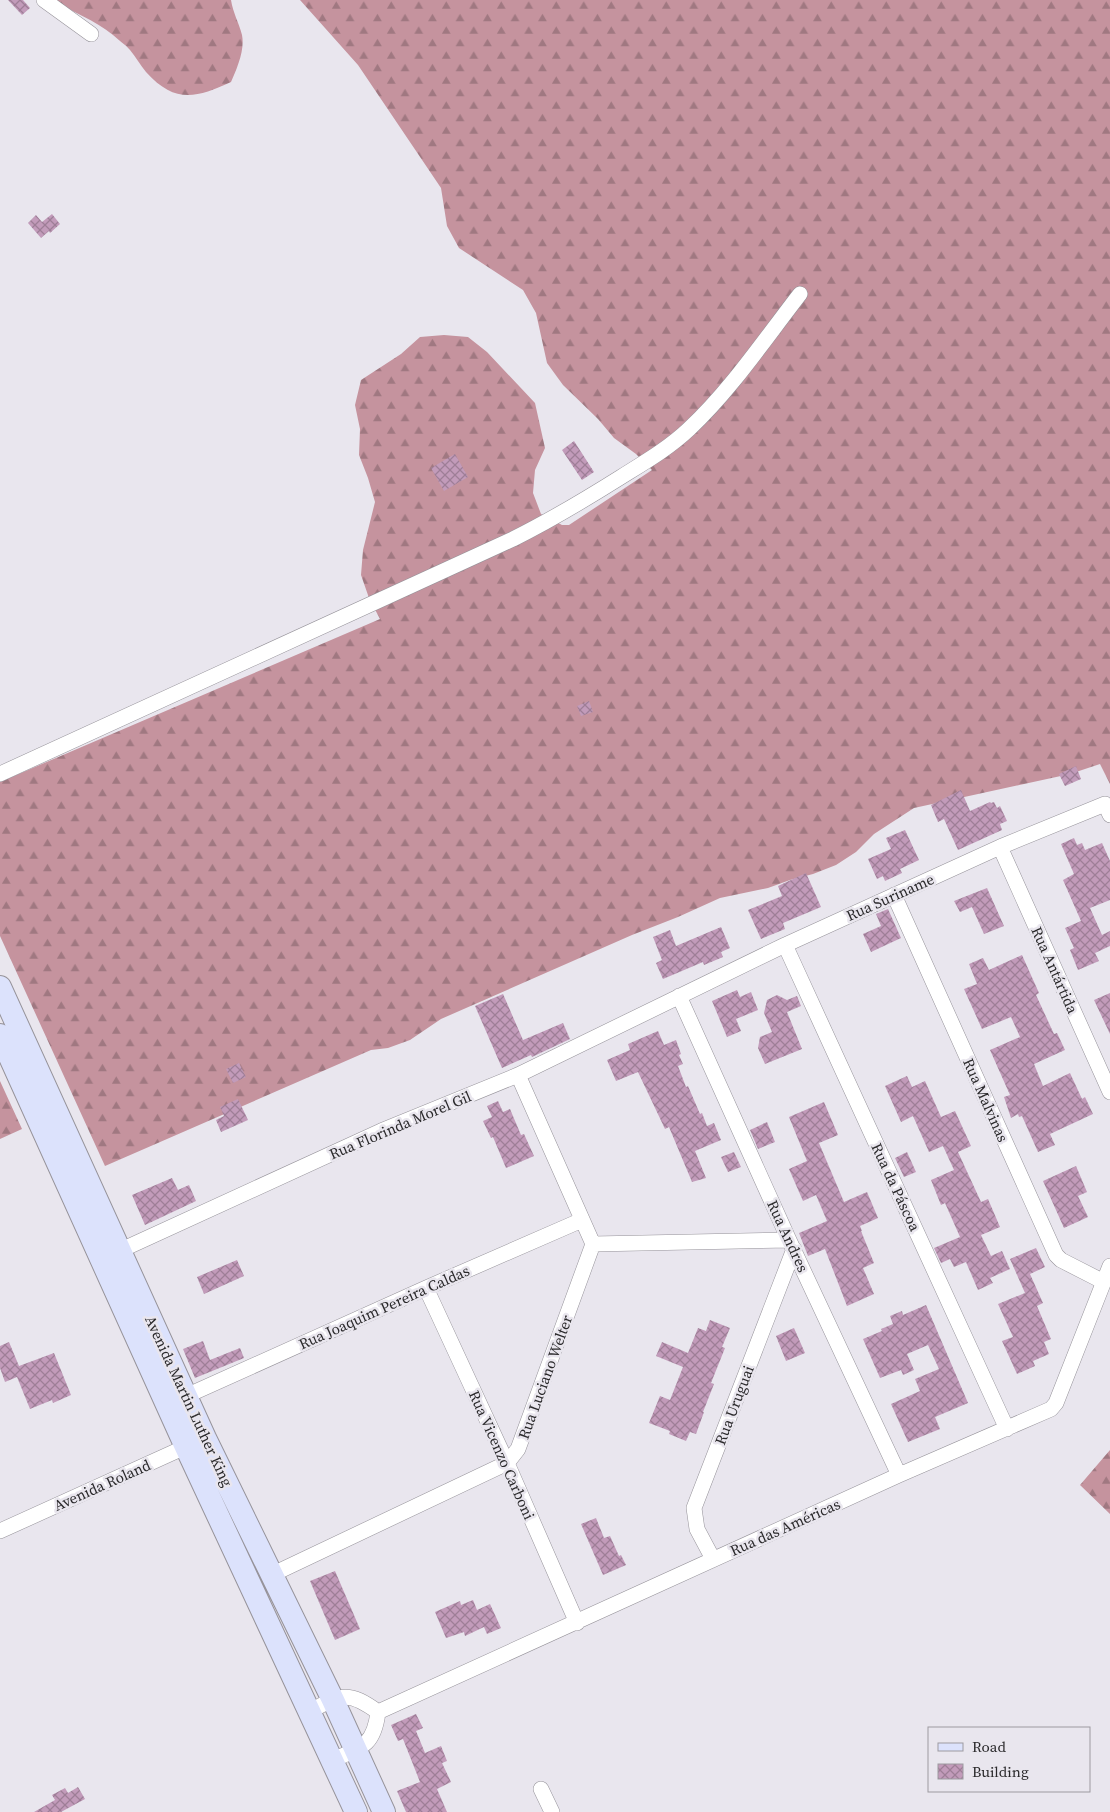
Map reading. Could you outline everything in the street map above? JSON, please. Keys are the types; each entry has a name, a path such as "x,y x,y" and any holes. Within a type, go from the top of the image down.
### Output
{"main road":[{"name":"Avenida Martin Luther King","path":"0,987 186,1396 195,1443 271,1575 357,1750 384,1812"},
{"name":"Avenida Martin Luther King","path":"0,1035 195,1443 310,1711 356,1812"}],"street":[{"path":"44,0 91,34"},
{"path":"0,774 513,539 579,504 665,450 689,429 713,405 800,294"},
{"name":"Rua Suriname","path":"679,996 786,944 1000,847 1107,810"},
{"name":"Rua Antártida","path":"1000,847 1110,1092"},
{"name":"Rua Malvinas","path":"894,895 1056,1255 1061,1260 1104,1282"},
{"name":"Rua da Páscoa","path":"786,944 1007,1429"},
{"name":"Rua Florinda Morel Gil","path":"119,1251 381,1131 518,1075 679,996"},
{"name":"Rua Andres","path":"679,996 899,1475"},
{"path":"518,1075 593,1244 792,1244"},
{"name":"Rua Joaquim Pereira Caldas","path":"186,1396 582,1220"},
{"name":"Rua Luciano Welter","path":"271,1575 506,1463 518,1449 593,1244"},
{"name":"Rua Uruguai","path":"713,1560 697,1530 694,1508 792,1244"},
{"name":"Rua das Américas","path":"378,1712 578,1623 899,1475 1051,1409 1056,1403 1110,1266"},
{"name":"Rua Vicenzo Carboni","path":"426,1288 578,1623"},
{"name":"Avenida Roland","path":"0,1531 195,1443"},
{"path":"310,1711 333,1700 349,1697 358,1699 378,1712 374,1734 369,1741 357,1750 332,1760"},
{"path":"541,1789 552,1812"}],"green space":[{"path":"53,0 231,0 243,41 240,59 231,82 207,92 186,95 176,93 157,82 146,72 130,50 113,35 99,25"},
{"path":"300,0 1110,0 1110,784 1100,764 1070,774 914,808 874,834 856,852 836,865 768,888 720,898 441,1019 410,1040 388,1048 371,1050 105,1166 0,936 0,782 380,619 369,598 361,575 363,550 375,502 359,455 360,429 355,405 361,380 401,354 420,337 444,335 468,337 487,352 535,403 545,448 535,470 533,493 541,514 562,525 569,525 652,470 636,454 614,438 598,419 563,385 547,363 536,313 523,290 459,248 447,226 441,188 358,65"},
{"path":"0,1081 22,1129 0,1139"},
{"path":"1110,1450 1110,1514 1080,1485"}],"building":[{"path":"8,0 23,0 30,8 22,15"},
{"path":"52,214 60,224 41,238 28,223 36,215 42,222"},
{"path":"574,441 594,472 582,480 562,450"},
{"path":"455,454 468,477 444,491 431,468"},
{"path":"589,701 593,712 581,716 577,706"},
{"path":"1076,766 1081,779 1065,786 1059,774"},
{"path":"961,790 970,811 994,802 997,808 1000,806 1007,821 1000,824 1002,830 958,850 944,819 938,822 931,805"},
{"path":"905,830 919,860 900,869 902,873 885,881 883,876 877,879 868,859 891,849 886,838"},
{"path":"1074,838 1077,845 1082,843 1085,850 1102,843 1110,861 1110,900 1090,908 1102,935 1110,931 1110,946 1095,953 1099,961 1078,970 1070,950 1074,948 1065,928 1081,921 1063,880 1074,874 1061,844"},
{"path":"806,873 821,907 783,923 785,929 761,939 748,910 782,896 778,886"},
{"path":"987,888 1004,926 984,934 972,907 960,912 954,901"},
{"path":"888,909 901,938 871,952 863,934 881,926 876,914"},
{"path":"721,927 730,948 721,952 723,957 704,965 703,962 663,979 656,963 662,960 653,937 670,930 676,946"},
{"path":"1022,955 1039,993 1036,995 1054,1034 1057,1033 1065,1050 1034,1064 1043,1086 1070,1073 1082,1099 1085,1097 1093,1114 1050,1134 1055,1145 1038,1152 1022,1116 1019,1117 1018,1114 1011,1118 1004,1097 1010,1095 990,1050 1020,1037 1011,1017 982,1029 964,989 977,984 969,964 983,958 989,970"},
{"path":"737,990 740,997 751,992 758,1010 736,1019 741,1031 727,1037 712,1001"},
{"path":"1110,993 1110,1034 1094,1000"},
{"path":"503,994 523,1040 563,1023 570,1039 532,1057 531,1055 502,1068 475,1006"},
{"path":"777,995 787,1000 797,996 801,1006 787,1012 802,1049 765,1064 758,1048 760,1037 772,1032 764,1013 767,1000"},
{"path":"658,1031 664,1045 676,1040 683,1064 678,1066 686,1087 688,1086 707,1126 714,1123 721,1140 695,1151 706,1178 692,1182 669,1127 665,1129 638,1072 616,1081 607,1060 630,1050 628,1044"},
{"path":"239,1063 246,1077 233,1083 226,1069"},
{"path":"907,1076 912,1087 925,1081 941,1117 955,1111 971,1146 958,1152 981,1202 988,1199 1000,1227 981,1235 991,1256 1002,1251 1010,1269 990,1278 993,1283 978,1290 966,1262 954,1267 950,1259 941,1263 934,1248 960,1237 945,1203 941,1205 931,1180 954,1170 943,1146 929,1152 913,1116 901,1122 885,1086"},
{"path":"238,1099 248,1120 221,1132 216,1120 224,1116 220,1107"},
{"path":"498,1101 503,1112 510,1109 521,1135 524,1134 534,1156 506,1168 493,1137 491,1138 483,1121 492,1117 487,1106"},
{"path":"824,1102 838,1135 819,1143 844,1202 867,1192 878,1218 860,1226 874,1263 863,1268 874,1294 847,1306 825,1249 808,1256 799,1233 827,1221 816,1195 803,1201 789,1169 807,1161 789,1117"},
{"path":"767,1122 775,1142 758,1149 750,1130"},
{"path":"734,1152 741,1167 728,1172 721,1157"},
{"path":"907,1152 916,1172 904,1177 895,1158"},
{"path":"1076,1166 1087,1192 1078,1196 1088,1217 1064,1228 1043,1181"},
{"path":"172,1178 178,1190 189,1185 196,1201 145,1225 132,1195"},
{"path":"1036,1248 1045,1267 1030,1274 1043,1303 1037,1306 1051,1339 1044,1342 1049,1354 1033,1361 1035,1366 1017,1374 1002,1341 1013,1337 998,1304 1025,1293 1010,1259"},
{"path":"237,1260 244,1276 204,1294 197,1277"},
{"path":"926,1305 968,1403 935,1417 940,1429 908,1442 891,1404 920,1391 915,1379 939,1369 928,1345 907,1354 914,1370 903,1375 901,1370 880,1378 863,1339 893,1324 890,1316 902,1311 903,1315"},
{"path":"710,1320 730,1328 722,1347 725,1348 711,1383 714,1384 696,1434 690,1432 686,1441 669,1434 670,1431 649,1423 660,1396 670,1400 683,1367 656,1356 662,1342 688,1353 698,1328 706,1331"},
{"path":"794,1328 805,1353 786,1361 776,1336"},
{"path":"203,1341 210,1360 240,1348 244,1358 195,1378 183,1349"},
{"path":"9,1342 19,1366 54,1353 71,1395 53,1403 52,1400 30,1409 17,1377 5,1382 0,1368 0,1346"},
{"path":"596,1518 604,1538 610,1536 619,1556 621,1555 626,1565 603,1575 581,1524"},
{"path":"335,1571 360,1629 335,1640 310,1581"},
{"path":"473,1600 477,1610 490,1604 501,1628 487,1634 484,1627 465,1636 464,1632 446,1638 435,1612 460,1601 461,1605"},
{"path":"416,1714 423,1728 416,1731 425,1753 441,1746 447,1761 442,1763 451,1782 437,1789 447,1812 406,1812 397,1791 420,1782 403,1739 398,1741 391,1725"},
{"path":"78,1787 85,1799 61,1812 34,1812 55,1800 52,1795 65,1788 68,1793"}]}
